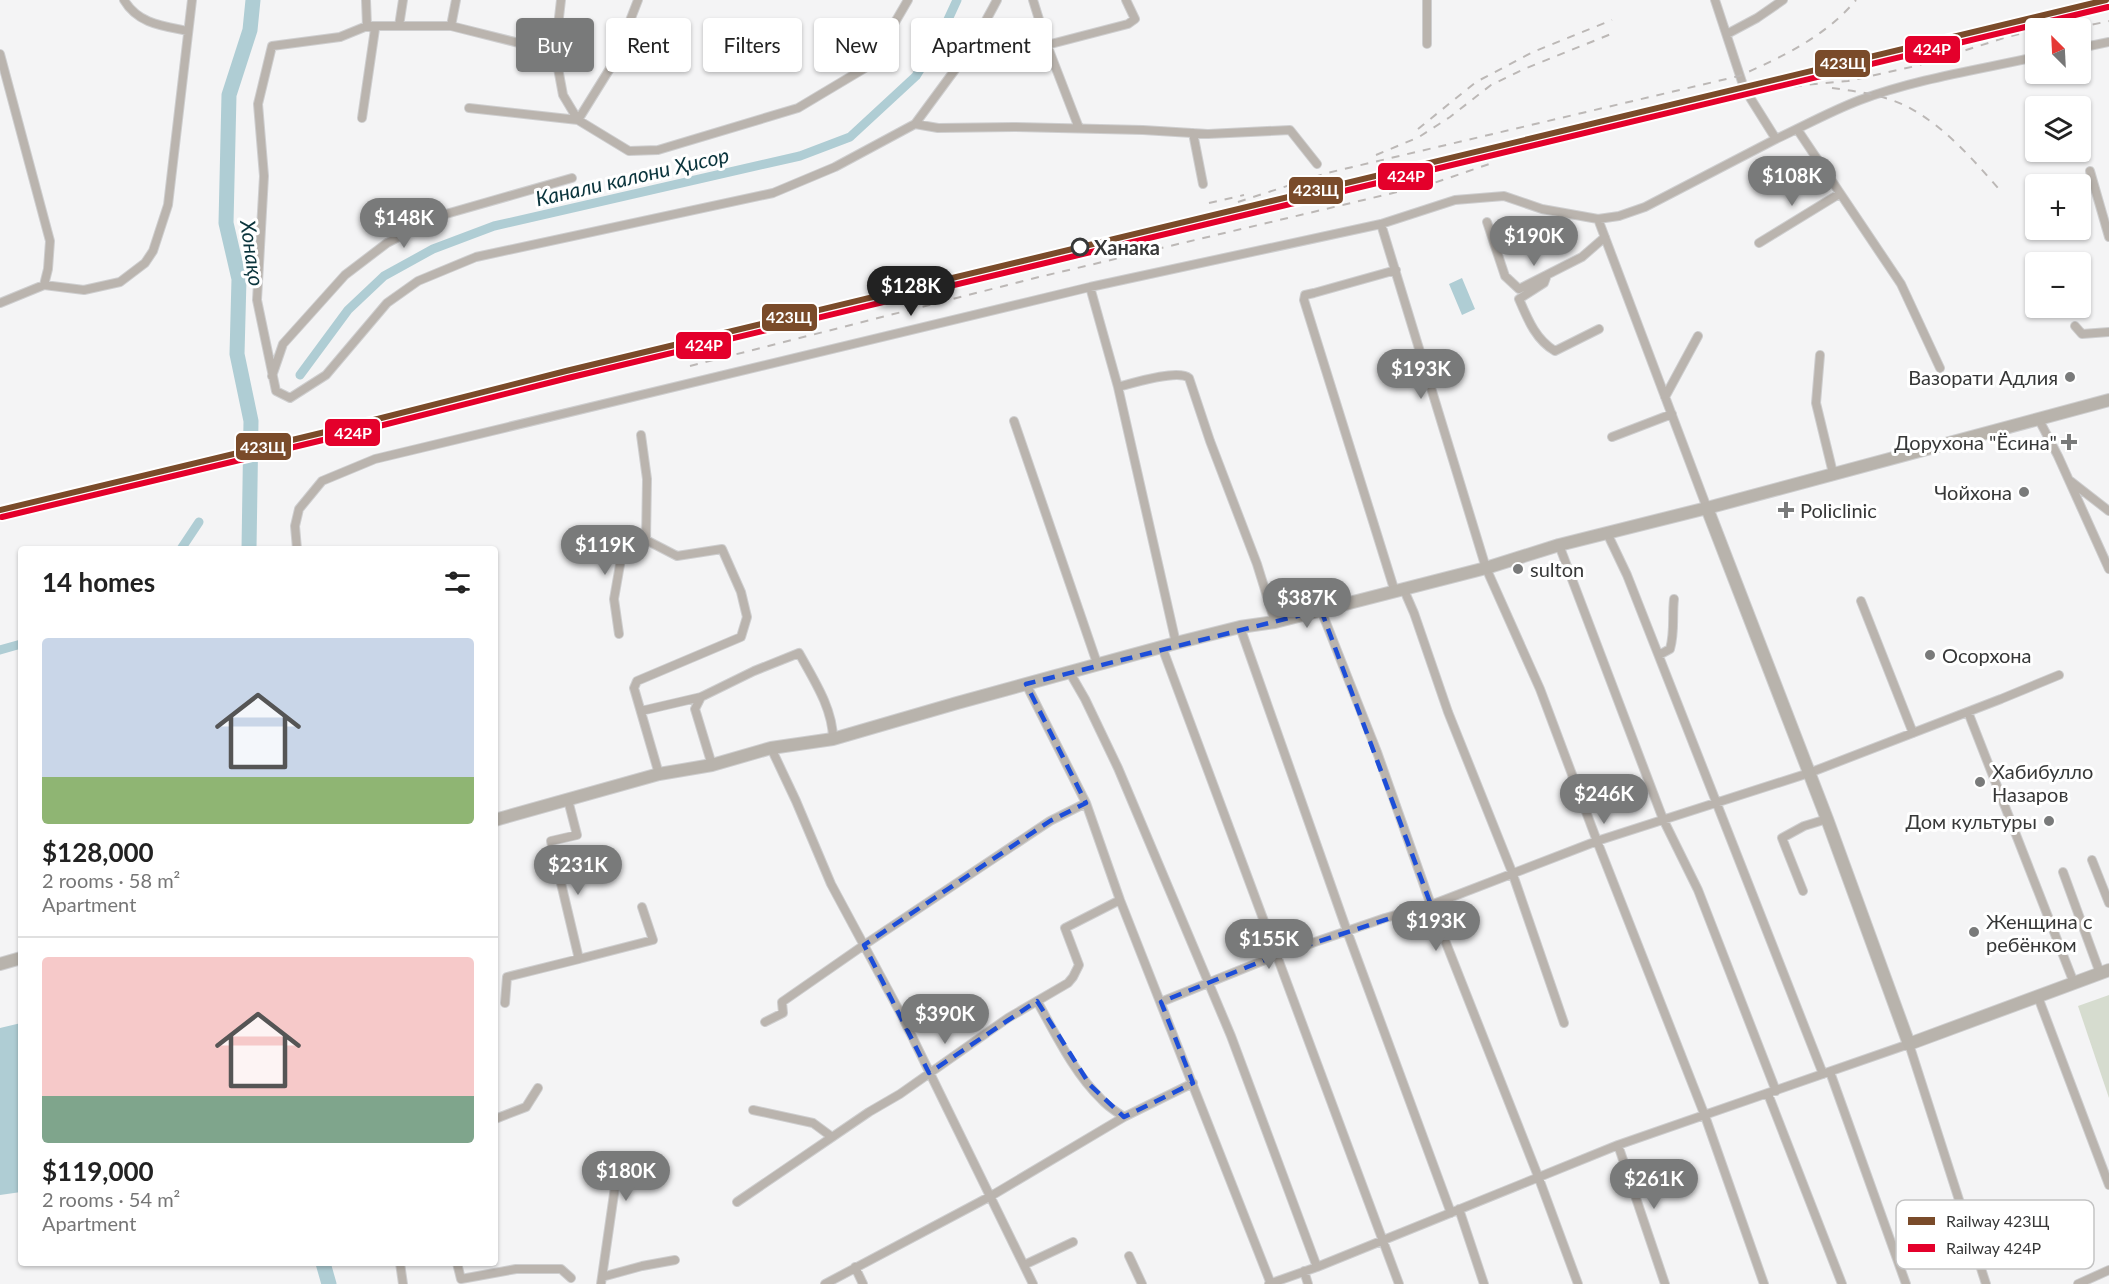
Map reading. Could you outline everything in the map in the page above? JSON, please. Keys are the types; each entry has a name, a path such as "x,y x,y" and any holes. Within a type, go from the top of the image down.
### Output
{"street":[{"path":"124,0 129,8 148,22 188,31"},
{"path":"0,303 44,285 84,290 120,282 145,263 153,251 168,205 192,0"},
{"path":"366,0 367,26"},
{"path":"399,26 403,0"},
{"path":"451,26 456,0"},
{"path":"559,18 561,0"},
{"path":"578,120 614,62 638,0"},
{"path":"469,108 578,120 629,151 658,150 798,108 870,65 908,0"},
{"path":"987,18 997,0"},
{"path":"1033,0 1039,18"},
{"path":"1052,44 1128,24 1135,19 1126,0"},
{"path":"1426,0 1427,44"},
{"path":"1715,0 1744,88 1776,139"},
{"path":"1727,34 1757,18 1783,0"},
{"path":"362,118 375,29 367,26"},
{"path":"516,42 451,26 367,26 340,37 272,45 258,104 264,176 257,300 276,391 290,398 326,375 387,303 418,281 476,257 773,193 835,167 915,124 953,72"},
{"path":"2091,46 2109,42"},
{"path":"0,54 50,241 48,269 44,285"},
{"path":"1052,58 1079,128"},
{"path":"297,546 295,526 299,509 322,481 375,459 1090,287 1381,224 1455,200 1504,196 1542,209 1598,219 1619,216 1645,207 1829,112 1914,83 2025,59"},
{"path":"559,72 563,95 578,120"},
{"path":"915,124 938,128 1079,128 1193,133 1290,130 1317,164"},
{"path":"1797,129 1901,284 1940,368"},
{"path":"1193,133 1203,184"},
{"path":"2090,171 2109,237"},
{"path":"272,376 283,344 345,275 387,243 439,216 572,178"},
{"path":"1759,243 1839,194"},
{"path":"1598,219 1827,819 1909,1044 1959,1200"},
{"path":"1487,222 1505,276 1520,289 1582,257 1605,237"},
{"path":"1381,224 1486,568 1540,689 1705,1116 1764,1284"},
{"path":"1396,270 1309,293 1305,295 1304,300 1399,590 1414,613 1448,712 1512,872 1564,1023"},
{"path":"1547,275 1544,283 1519,299 1530,326 1547,346 1556,351 1599,329"},
{"path":"1090,287 1118,387 1176,643"},
{"path":"2075,326 2082,334 2109,332"},
{"path":"1665,397 1698,336"},
{"path":"1820,355 1816,403 1833,473"},
{"path":"1118,387 1171,375 1183,374 1189,378 1214,452 1257,564 1275,622"},
{"path":"498,819 659,774 712,765 771,748 833,739 1176,643 1240,627 1275,622 1486,568 1559,545 1707,508 2109,400"},
{"path":"1612,437 1672,414"},
{"path":"2038,418 2109,569"},
{"path":"1014,421 1098,666"},
{"path":"641,435 647,478 646,540"},
{"path":"2068,480 2109,511"},
{"path":"1607,533 1627,575 1826,1073 1896,1258"},
{"path":"619,634 614,599 621,559 646,540"},
{"path":"646,540 677,556 722,549 741,592 747,617 741,637 637,681 634,688 659,774"},
{"path":"1559,545 1663,819 1698,890 1842,1284"},
{"path":"1659,655 1670,649 1674,634 1672,615 1674,599"},
{"path":"1861,600 1913,733"},
{"path":"1321,610 1377,752 1431,905 1578,1284"},
{"path":"1240,627 1347,931 1484,1284"},
{"path":"1162,647 1399,1284"},
{"path":"641,711 701,697 754,671 800,653 818,687 833,724 833,739"},
{"path":"1070,673 1118,768 1209,983 1317,1266"},
{"path":"1161,1002 1277,955 1431,905 1597,841 1809,773 2059,675"},
{"path":"1026,684 1086,803 1120,900 1270,1284 1618,1145 1772,1093 2105,972 2063,872"},
{"path":"701,697 695,709 712,765"},
{"path":"1968,712 2074,983"},
{"path":"771,748 831,884 903,1016 1033,1284"},
{"path":"568,800 577,835 551,841 579,959"},
{"path":"765,1022 783,1013 782,1002 864,945 1050,822 1086,803"},
{"path":"1803,891 1782,838 1804,826 1827,819"},
{"path":"2092,860 2109,903"},
{"path":"737,1202 900,1094 999,1023 1068,983 1078,970 1077,958 1065,928 1120,900"},
{"path":"506,1003 507,977 653,940 642,907"},
{"path":"0,964 18,959"},
{"path":"2038,997 2109,1185"},
{"path":"1037,1002 1090,1086 1101,1100 1124,1117"},
{"path":"825,1284 992,1196 1124,1117 1193,1083"},
{"path":"498,1118 526,1107 538,1088"},
{"path":"753,1110 813,1123 832,1137"},
{"path":"1618,1145 1665,1284"},
{"path":"586,1169 617,1173 601,1281 642,1266 675,1260"},
{"path":"1024,1265 1073,1242"},
{"path":"1129,1256 1142,1284"},
{"path":"400,1266 403,1284"},
{"path":"458,1266 460,1279 516,1269 561,1269 572,1278"},
{"path":"855,1267 863,1284"},
{"path":"1900,1269 1906,1284"},
{"path":"1981,1269 1986,1284"},
{"path":"2078,1284 2109,1270"},
{"path":"1304,1271 1308,1284"}],"highlighted area":[{"path":"1321,610 1431,905 1277,955 1161,1002 1193,1083 1124,1117 1090,1085 1037,1001 929,1073 864,945 1050,821 1086,803 1026,684"}],"shaded area":[{"path":"2109,995 2109,1098 2078,1006"}],"water":[{"path":"1462,278 1475,309 1462,315 1449,284"},
{"path":"18,1024 18,1192 0,1195 0,1028"}],"waterway":[{"name":"Хонақо","path":"249,546 251,421 237,354 239,279 226,223 229,95 250,30 253,0"},
{"name":"Канали калони Ҳисор","path":"300,375 348,310 384,276 433,249 494,226 800,156 850,137 916,76 939,39 957,0"},
{"name":"Канали калони Ҳисор","path":"183,546 199,522"},
{"name":"Канали калони Ҳисор","path":"0,650 18,645"},
{"name":"Хонақо","path":"324,1266 329,1284"}],"railway":[{"path":"1238,202 1327,173 1739,76 1802,45 1831,25 1856,0"},
{"path":"2068,18 2109,8"},
{"path":"1418,129 1476,82 1533,52 1612,20"},
{"path":"2091,25 2109,21"},
{"path":"1376,155 1419,137 1450,117 1491,85 1524,69 1616,32"},
{"path":"1622,124 1747,94 1848,81 1916,66 2025,33"},
{"path":"1822,77 1967,42"},
{"path":"1832,88 1887,99 1918,113 1955,142 1998,188"},
{"path":"690,366 1035,278 1431,184 1495,162"},
{"path":"1209,203 1244,195"}],"rail line":[{"name":"423Щ","path":"0,510 346,427 566,371 2106,0"},
{"name":"424Р","path":"2,517 348,434 568,378 2108,7"}],"place":[{"name":"Ханака","path":"1080,247"},
{"name":"Вазорати Адлия","path":"2070,377"},
{"name":"Дорухона \"Ёсина\"","path":"2069,442"},
{"name":"Чойхона","path":"2024,492"},
{"name":"Policlinic","path":"1786,510"},
{"name":"sulton","path":"1518,569"},
{"name":"Осорхона","path":"1930,655"},
{"name":"Хабибулло Назаров","path":"1980,782"},
{"name":"Дом культуры","path":"2049,821"},
{"name":"Женщина с ребёнком","path":"1974,932"}]}
